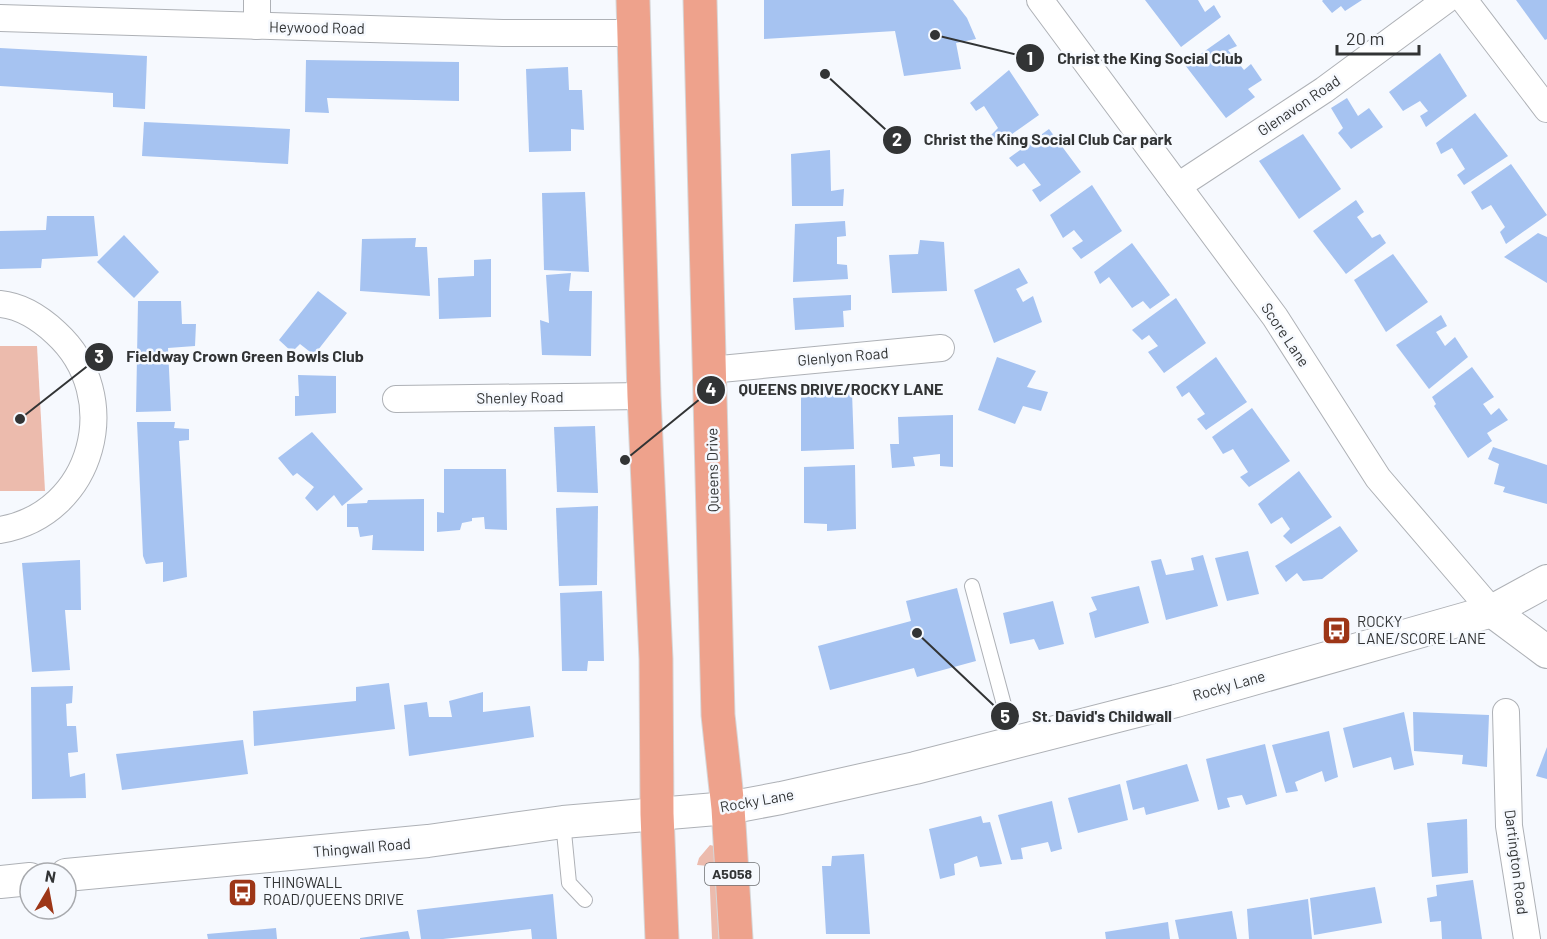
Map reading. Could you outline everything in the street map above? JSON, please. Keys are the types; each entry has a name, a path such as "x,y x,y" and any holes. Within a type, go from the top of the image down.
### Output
{"highway":[{"path":"633,0 644,396 656,659 657,814 662,939"},
{"name":"Queens Drive","path":"700,0 718,715 728,808 736,939"}],"street":[{"path":"257,0 257,26"},
{"name":"Score Lane","path":"1040,0 1275,317 1378,478 1492,611 1547,652"},
{"name":"Glenavon Road","path":"1178,186 1324,90 1446,0"},
{"path":"1464,0 1547,109"},
{"name":"Heywood Road","path":"7,12 257,26 503,33 634,33"},
{"path":"0,304 8,305 42,320 70,345 88,377 95,414 90,450 74,483 48,510 15,527 0,530"},
{"name":"Glenlyon Road","path":"710,370 941,348"},
{"name":"Shenley Road","path":"396,399 644,396"},
{"name":"Rocky Lane","path":"657,814 728,808 915,768 1176,701 1492,611 1547,581"},
{"name":"Dartington Road","path":"1506,712 1509,826 1527,939"},
{"name":"Thingwall Road","path":"78,875 428,842 563,822 657,814"},
{"path":"0,882 18,880"}],"lane":[{"path":"972,586 1014,742"},
{"path":"563,822 569,883 585,900"}],"shaded area":[{"path":"0,346 37,346 45,491 0,491"},
{"path":"710,845 714,846 721,939 712,939 709,866 697,865 699,858"}],"building":[{"path":"764,0 953,0 967,18 976,39 956,43 961,69 904,76 895,31 764,39"},
{"path":"1145,0 1198,0 1205,12 1214,5 1221,17 1181,47"},
{"path":"1323,0 1362,0 1345,11 1341,6 1332,13"},
{"path":"1516,0 1547,0 1547,39 1545,40"},
{"path":"1229,34 1237,46 1228,50 1244,70 1251,64 1262,80 1248,89 1255,97 1226,118 1185,65"},
{"path":"0,48 147,56 145,109 113,107 113,93 0,86"},
{"path":"1440,53 1467,96 1426,127 1420,116 1428,111 1420,101 1403,111 1389,92"},
{"path":"306,60 459,62 459,101 327,98 329,113 305,112"},
{"path":"568,67 569,90 582,90 584,130 571,129 571,151 529,152 526,69"},
{"path":"1009,70 1039,115 998,144 991,135 998,128 984,106 976,111 970,103"},
{"path":"1347,98 1358,116 1369,108 1383,127 1351,149 1338,133 1343,128 1331,108"},
{"path":"1475,113 1508,156 1464,185 1457,175 1465,169 1452,148 1441,154 1436,143"},
{"path":"144,122 290,129 288,164 142,156"},
{"path":"1049,129 1081,172 1040,202 1032,190 1041,185 1024,163 1017,167 1009,158"},
{"path":"1303,134 1341,189 1299,219 1259,161"},
{"path":"830,150 831,191 844,189 843,206 792,206 791,154"},
{"path":"1511,164 1547,215 1506,244 1500,232 1505,227 1491,205 1482,210 1471,192"},
{"path":"1092,185 1122,231 1081,259 1072,248 1083,241 1074,230 1063,238 1050,215"},
{"path":"585,192 589,272 544,270 542,193"},
{"path":"1356,200 1364,212 1357,217 1372,238 1380,234 1386,243 1346,274 1313,231"},
{"path":"47,216 94,216 98,256 42,259 41,268 0,269 0,231 46,230"},
{"path":"845,221 846,236 837,237 837,264 847,265 848,279 793,282 795,224"},
{"path":"1538,233 1547,237 1547,283 1504,257"},
{"path":"124,235 159,272 134,298 97,262"},
{"path":"416,238 415,247 427,247 430,296 360,291 362,239"},
{"path":"920,240 944,242 947,291 892,293 889,255 918,254"},
{"path":"1132,243 1170,295 1150,309 1143,301 1132,308 1109,277 1100,284 1094,272"},
{"path":"1393,254 1428,302 1386,332 1354,280"},
{"path":"491,259 491,317 439,319 438,278 474,276 474,260"},
{"path":"1019,268 1028,283 1016,289 1023,302 1033,296 1042,322 994,343 974,290"},
{"path":"571,273 569,291 592,291 591,356 542,355 540,320 549,323 546,275"},
{"path":"318,291 347,313 314,355 300,344 292,352 279,340"},
{"path":"851,295 851,310 843,311 844,327 795,330 793,298"},
{"path":"1176,298 1206,343 1164,373 1148,352 1158,346 1149,335 1142,340 1132,330"},
{"path":"138,301 181,301 182,324 196,324 195,346 168,348 171,411 136,412"},
{"path":"1441,315 1447,326 1436,332 1445,346 1455,337 1468,357 1429,389 1396,345"},
{"path":"997,357 1036,371 1027,387 1048,392 1041,411 1023,406 1015,424 978,410"},
{"path":"1216,357 1247,402 1206,430 1197,419 1205,414 1189,392 1182,397 1176,387"},
{"path":"1472,367 1494,397 1483,404 1491,415 1499,408 1508,420 1487,433 1492,441 1468,458 1434,406 1436,404 1432,397"},
{"path":"298,375 336,376 336,413 295,416 295,396 299,396"},
{"path":"852,392 854,449 801,451 801,393"},
{"path":"1252,408 1290,461 1249,487 1240,477 1248,472 1233,449 1223,454 1212,437"},
{"path":"953,415 953,467 940,466 940,454 913,457 915,466 892,468 890,444 899,444 898,417"},
{"path":"137,422 175,422 174,428 189,429 189,440 179,441 187,577 163,582 163,562 146,564 143,556"},
{"path":"595,426 598,493 557,492 554,427"},
{"path":"312,432 363,489 342,506 334,495 317,511 305,498 314,487 297,473 293,476 278,458"},
{"path":"1493,447 1547,465 1547,504 1503,492 1505,487 1494,484 1499,464 1488,459"},
{"path":"855,465 856,529 827,531 827,524 804,523 804,467"},
{"path":"444,469 506,469 507,530 485,529 484,517 472,518 472,521 462,523 460,530 437,532 437,512 444,513"},
{"path":"1299,471 1332,517 1291,544 1283,536 1290,529 1282,517 1271,524 1258,504"},
{"path":"424,499 424,551 372,550 373,535 360,537 358,527 347,527 347,504 367,503 368,500"},
{"path":"598,506 597,585 559,586 556,508"},
{"path":"1340,526 1358,551 1322,579 1303,581 1297,573 1286,582 1275,566"},
{"path":"1248,551 1259,594 1227,601 1215,558"},
{"path":"1203,555 1218,606 1166,620 1151,561 1161,559 1166,575 1194,570 1191,558"},
{"path":"80,560 81,610 65,610 70,670 32,672 22,563"},
{"path":"1139,586 1149,623 1095,638 1089,613 1097,610 1091,597"},
{"path":"957,588 976,661 917,677 914,668 830,690 818,646 911,621 906,601"},
{"path":"602,591 604,661 588,661 587,671 562,671 560,593"},
{"path":"1053,601 1064,644 1039,650 1034,639 1010,644 1003,613"},
{"path":"389,683 395,729 254,746 253,711 356,701 356,687"},
{"path":"73,686 72,703 66,704 67,726 76,726 78,752 68,753 70,777 85,773 86,798 32,799 31,687"},
{"path":"483,692 483,712 530,706 534,737 409,756 404,705 427,702 429,717 452,717 449,701"},
{"path":"1404,712 1414,765 1394,770 1391,757 1353,768 1343,728"},
{"path":"1413,712 1489,715 1487,767 1462,764 1463,755 1414,751"},
{"path":"1329,731 1338,777 1325,782 1322,771 1295,782 1298,791 1286,793 1272,745"},
{"path":"243,740 248,774 122,790 116,754"},
{"path":"1265,744 1277,796 1246,805 1242,795 1227,798 1230,807 1218,810 1206,759"},
{"path":"1547,747 1547,779 1536,776"},
{"path":"1187,764 1199,801 1146,815 1144,807 1133,810 1126,781"},
{"path":"1120,784 1128,820 1078,833 1068,798"},
{"path":"1052,801 1062,849 1051,852 1048,842 1021,848 1023,859 1011,860 998,815"},
{"path":"981,816 983,823 990,822 1002,864 980,867 977,856 954,864 955,875 940,879 929,829"},
{"path":"1467,819 1468,873 1432,877 1427,823"},
{"path":"864,854 870,934 826,934 822,866 831,866 832,856"},
{"path":"1473,880 1482,939 1442,939 1441,921 1430,922 1427,898 1437,896 1436,885"},
{"path":"1375,887 1382,923 1314,935 1310,898"},
{"path":"553,894 557,939 532,939 531,929 443,939 421,939 417,910"},
{"path":"1308,899 1312,939 1249,939 1247,909"},
{"path":"1232,911 1237,939 1179,939 1175,920"},
{"path":"1168,922 1170,939 1106,939 1105,932"},
{"path":"276,928 277,939 208,939 207,934"},
{"path":"408,931 410,939 360,939 360,938"}],"place":[{"name":"Christ the King Social Club","path":"935,35"},
{"name":"Christ the King Social Club Car park","path":"825,74"},
{"name":"Fieldway Crown Green Bowls Club","path":"20,419"},
{"name":"QUEENS DRIVE/ROCKY LANE","path":"625,460"},
{"name":"ROCKY LANE/SCORE LANE","path":"1336,631"},
{"name":"St. David's Childwall","path":"917,633"},
{"name":"THINGWALL ROAD/QUEENS DRIVE","path":"242,892"}]}
